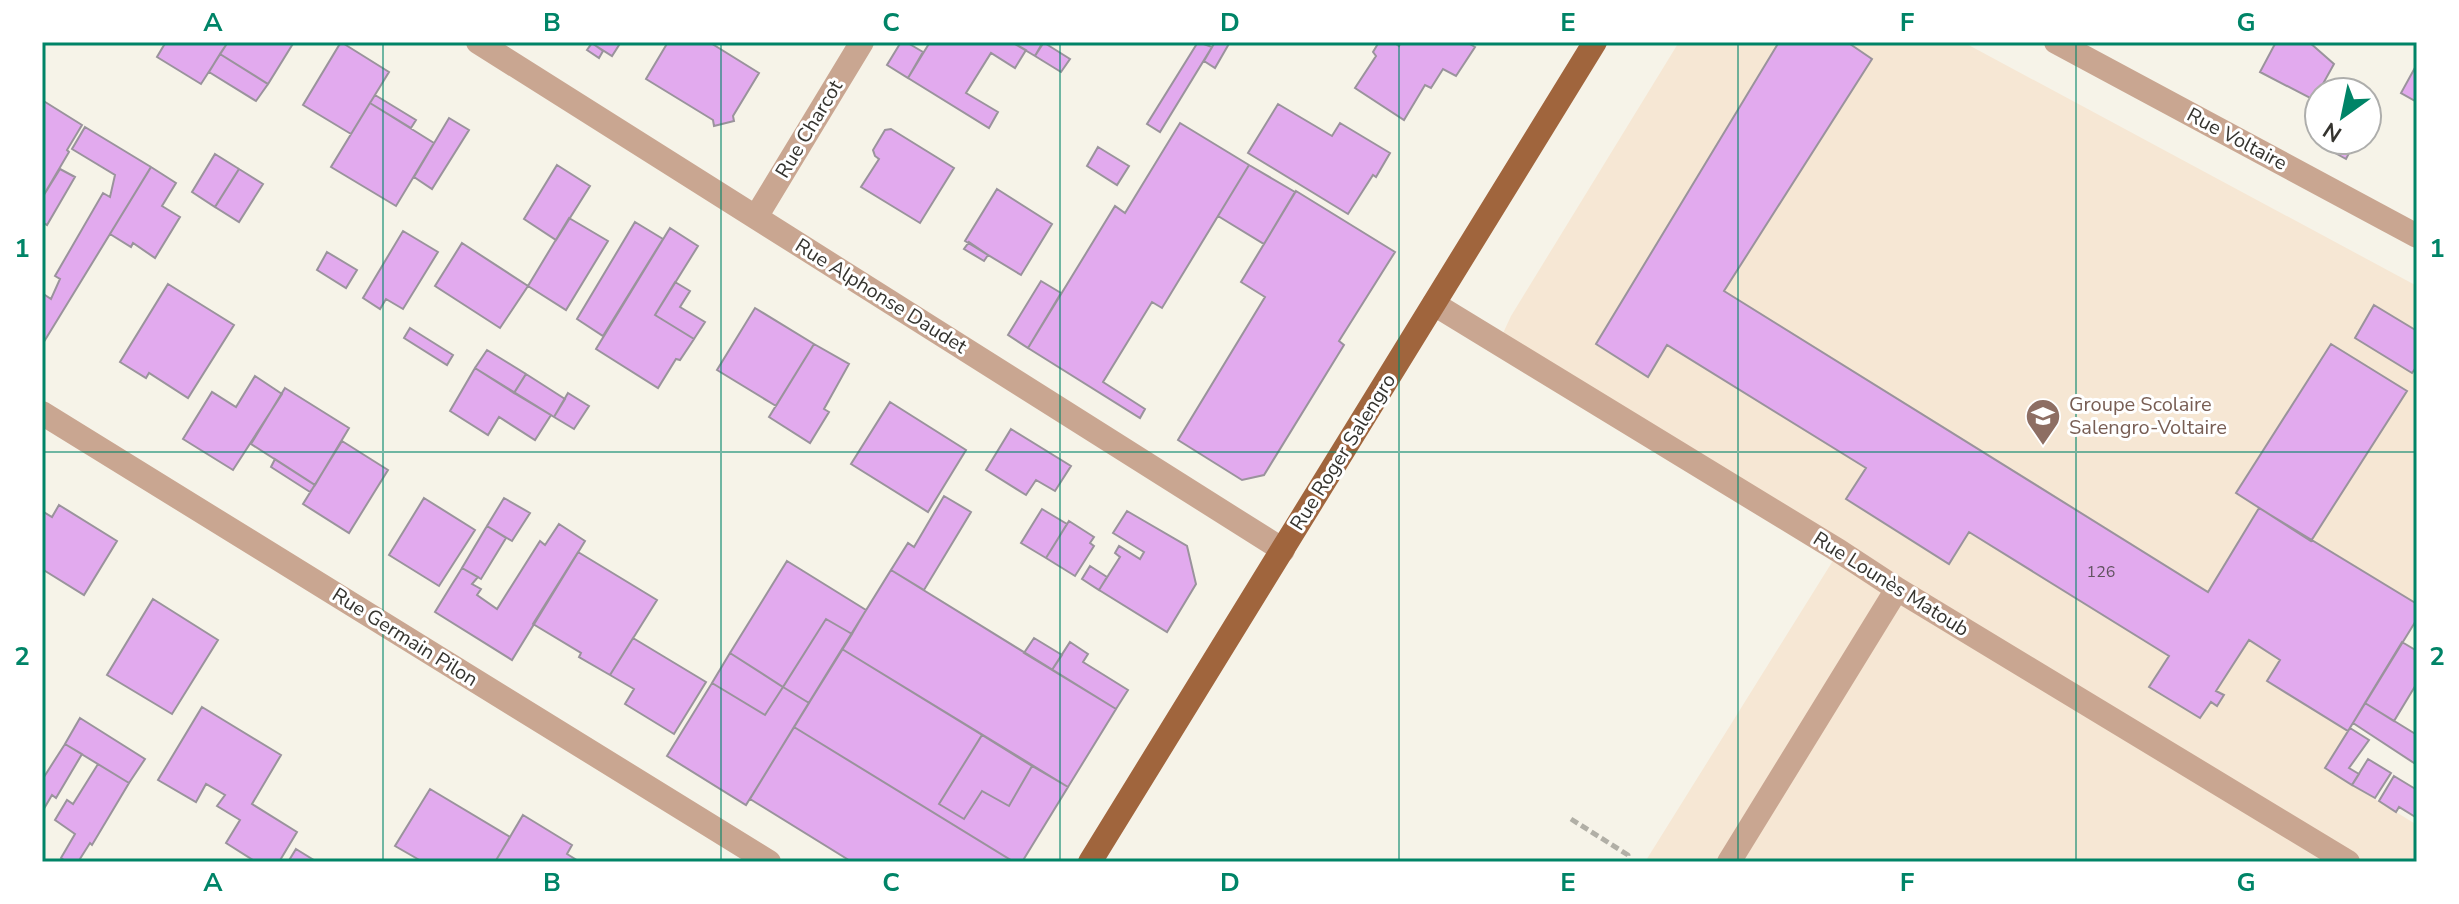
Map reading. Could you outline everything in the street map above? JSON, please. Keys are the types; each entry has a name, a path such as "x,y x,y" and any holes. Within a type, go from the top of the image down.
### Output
{"main road":[{"name":"Rue Roger Salengro","path":"1090,862 1595,42"}],"street":[{"name":"Rue Alphonse Daudet","path":"478,42 1283,550"},
{"name":"Rue Charcot","path":"756,217 862,42"},
{"name":"Rue Voltaire","path":"2056,42 2417,236"},
{"name":"Rue Lounès Matoub","path":"1434,304 2348,862"},
{"name":"Rue Germain Pilon","path":"42,413 769,862"},
{"path":"1729,862 1897,589"}],"path":[{"path":"1571,819 1628,855 1627,862"}],"shaded area":[{"name":"Groupe Scolaire Salengro-Voltaire","path":"1679,42 1963,42 2417,286 2417,619 2325,768 2417,825 2417,862 1645,862 1839,551 1498,344 1511,316"}],"building":[{"path":"159,42 228,42 201,84 157,57 164,45"},
{"path":"228,42 294,42 268,84 220,54"},
{"path":"341,42 389,72 351,134 303,105"},
{"path":"590,42 621,42 612,56"},
{"path":"668,42 709,42 759,73 733,116 734,121 714,126 713,120 646,79"},
{"path":"901,42 923,52 908,78 887,65"},
{"path":"930,42 1012,42 1026,50 1015,68 991,53 966,93 998,112 989,128 908,78"},
{"path":"1043,42 1070,59 1061,72 1035,56"},
{"path":"1044,42 1035,56 1015,44"},
{"path":"1198,42 1212,47 1160,132 1147,124"},
{"path":"1215,42 1230,42 1215,68 1204,61"},
{"path":"1379,42 1393,42 1399,46 1401,42 1466,42 1475,47 1456,76 1443,69 1431,88 1425,85 1404,120 1355,88 1376,56 1373,52"},
{"path":"1779,42 1847,42 1872,59 1724,291 2208,592 2259,508 2417,604 2417,619 2348,731 2267,681 2280,660 2249,640 2216,691 2224,695 2217,706 2211,702 2200,718 2149,687 2169,656 1969,532 1949,564 1846,499 1866,468 1667,345 1648,377 1596,344"},
{"path":"2276,42 2309,42 2334,64 2327,76 2303,76 2303,94 2260,72"},
{"path":"592,43 603,51 599,58 587,50"},
{"path":"220,54 268,84 256,101 209,72"},
{"path":"2417,64 2417,102 2401,93"},
{"path":"375,95 416,120 411,128 370,103"},
{"path":"42,100 82,125 42,198"},
{"path":"370,103 434,143 396,206 331,167"},
{"path":"1278,104 1332,136 1340,123 1390,153 1348,214 1248,153"},
{"path":"449,118 469,130 432,189 414,177"},
{"path":"1180,123 1249,165 1162,308 1152,302 1103,382 1145,409 1140,418 1028,348 1115,206 1125,213"},
{"path":"85,127 151,167 42,345 42,293 51,299 60,279 55,276 103,193 110,197 115,175 72,149"},
{"path":"891,129 954,168 920,223 861,187 879,159 873,150 885,130"},
{"path":"1098,147 1129,166 1117,185 1087,166"},
{"path":"215,154 239,169 215,207 192,192"},
{"path":"557,165 590,186 556,240 524,219"},
{"path":"1249,165 1295,192 1264,244 1218,216"},
{"path":"151,167 176,183 162,206 180,217 155,258 133,243 131,247 110,234"},
{"path":"60,169 75,177 47,225 42,222 42,198"},
{"path":"239,169 263,184 239,222 215,207"},
{"path":"997,189 1052,224 1021,275 965,241"},
{"path":"1296,191 1395,252 1339,341 1344,345 1264,475 1242,480 1178,440 1265,297 1241,282"},
{"path":"569,218 608,241 566,310 528,286"},
{"path":"635,222 663,239 603,336 577,319"},
{"path":"670,228 698,246 655,315 694,339 680,360 676,359 658,388 596,349"},
{"path":"403,231 438,252 403,309 386,299 380,309 363,298"},
{"path":"969,242 988,255 984,261 964,249"},
{"path":"462,243 528,286 500,328 435,286"},
{"path":"327,252 357,270 346,288 317,270"},
{"path":"1041,281 1061,293 1028,348 1008,335"},
{"path":"675,282 690,291 680,307 705,322 694,339 655,315"},
{"path":"168,284 234,325 188,398 149,373 146,378 120,362"},
{"path":"2374,305 2417,331 2417,366 2412,373 2355,338"},
{"path":"755,308 814,344 776,406 717,370"},
{"path":"410,328 453,355 447,365 404,338"},
{"path":"814,344 849,364 824,409 829,412 810,443 769,417"},
{"path":"2331,344 2407,391 2311,541 2236,493"},
{"path":"487,350 526,374 514,393 475,368"},
{"path":"475,368 551,415 535,440 499,417 488,435 450,411"},
{"path":"526,374 565,399 554,417 514,393"},
{"path":"255,376 282,394 233,470 183,439 212,392 236,407"},
{"path":"285,388 349,428 315,485 251,444"},
{"path":"568,393 589,406 574,429 554,417"},
{"path":"890,402 966,450 928,512 851,464"},
{"path":"1011,429 1071,466 1055,491 1036,480 1026,495 986,470"},
{"path":"342,441 388,470 349,533 303,504"},
{"path":"275,459 315,485 310,492 271,467"},
{"path":"944,496 971,512 924,590 891,570 908,543 914,547"},
{"path":"424,498 475,530 439,586 389,555"},
{"path":"504,498 530,513 512,541 487,526"},
{"path":"59,505 117,541 84,595 42,569 42,511 52,517"},
{"path":"1042,509 1067,524 1046,558 1021,543"},
{"path":"1127,511 1187,546 1196,584 1167,632 1099,590 1120,557 1115,553 1119,546 1140,559 1144,552 1113,533"},
{"path":"1069,521 1094,537 1090,543 1094,546 1075,576 1046,558"},
{"path":"559,524 585,541 512,660 435,612 462,568 478,577 472,584 481,589 477,595 497,609 540,541 545,545"},
{"path":"487,526 506,538 481,579 462,568"},
{"path":"578,552 657,600 610,675 533,624"},
{"path":"787,561 866,610 852,634 826,619 783,687 730,653"},
{"path":"1090,566 1107,577 1099,590 1082,579"},
{"path":"891,570 1116,709 1068,787 842,649"},
{"path":"153,599 218,640 172,714 107,675"},
{"path":"826,619 852,634 809,703 783,687"},
{"path":"633,638 706,682 674,734 625,704 634,689 610,675"},
{"path":"1034,638 1062,655 1052,670 1024,653"},
{"path":"1070,642 1088,654 1083,662 1128,690 1116,709 1052,670"},
{"path":"2402,642 2417,651 2417,683 2394,721 2365,703"},
{"path":"842,649 982,735 939,804 964,819 982,791 1009,806 1032,766 1068,787 1022,862 1014,862 794,727"},
{"path":"730,653 783,687 765,715 712,683"},
{"path":"712,683 765,715 783,687 809,703 746,805 667,756"},
{"path":"2365,703 2417,735 2417,765 2353,723"},
{"path":"202,707 281,755 252,804 297,832 279,862 256,862 226,843 240,820 217,806 225,795 206,784 196,802 158,780"},
{"path":"80,718 145,759 129,783 65,744"},
{"path":"794,727 1014,862 852,862 750,799"},
{"path":"2350,728 2369,740 2349,768 2359,774 2352,785 2325,768"},
{"path":"982,735 1032,766 1009,806 982,791 964,819 939,804"},
{"path":"65,744 82,754 56,798 52,795 42,812 42,780"},
{"path":"2368,759 2391,773 2375,798 2352,785"},
{"path":"98,764 129,783 92,845 90,843 78,862 67,862 61,858 75,834 55,820 67,800 73,804"},
{"path":"2394,776 2417,790 2417,818 2399,807 2396,812 2379,801"},
{"path":"430,789 510,837 495,862 423,862 395,846"},
{"path":"523,815 572,845 567,854 580,862 495,862"},
{"path":"296,849 317,862 288,862"}],"place":[{"name":"Groupe Scolaire Salengro-Voltaire","path":"2043,447"}]}
